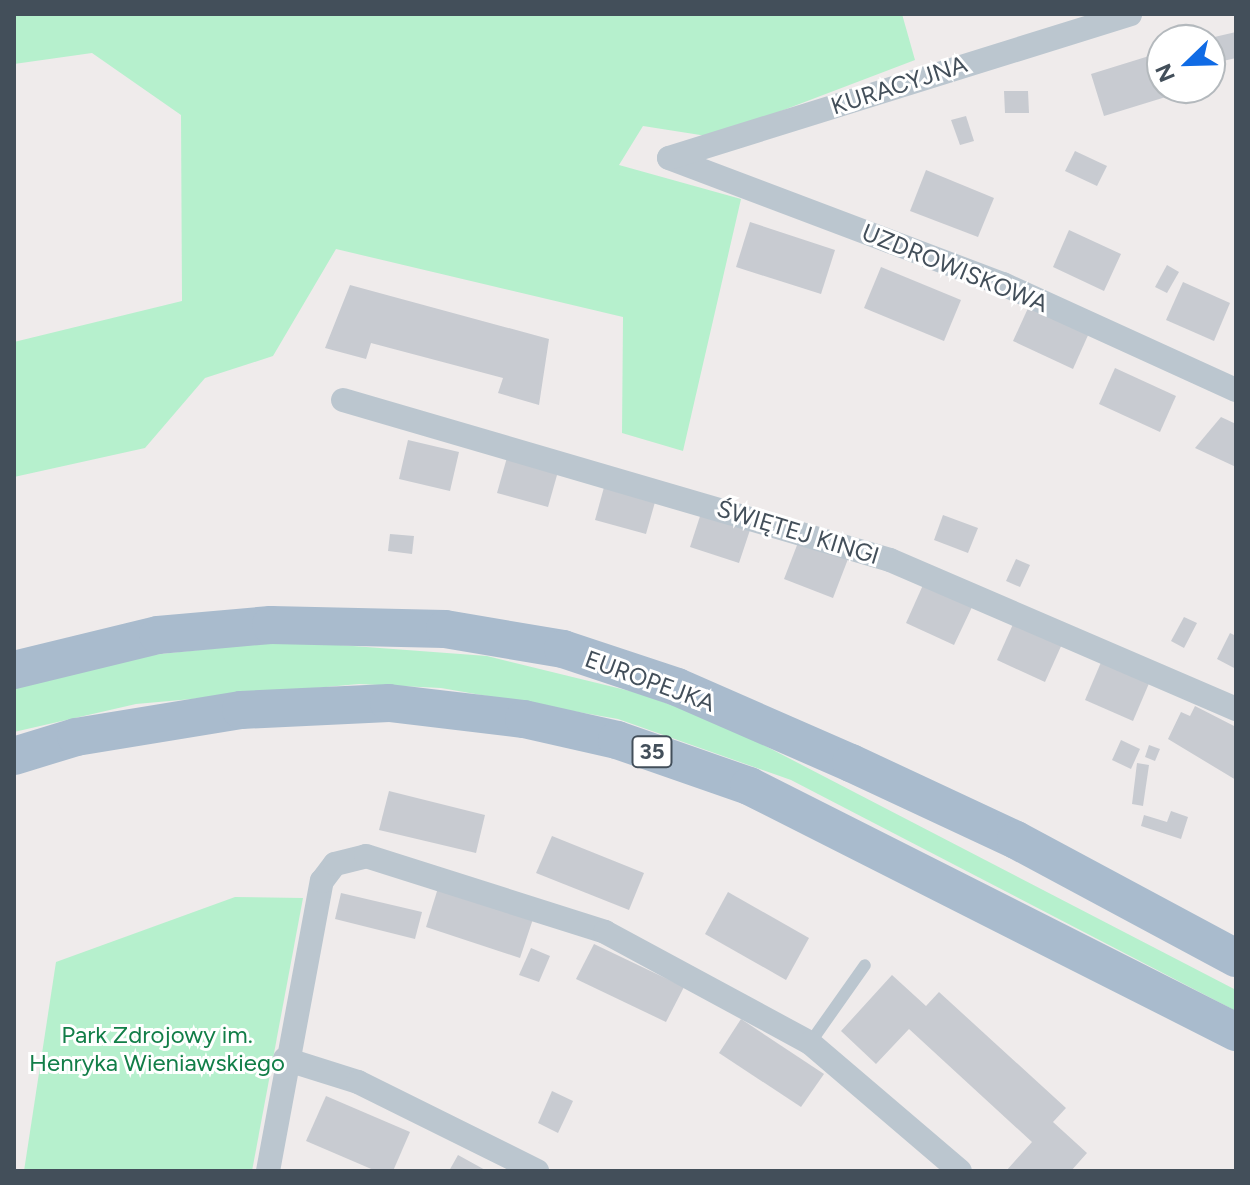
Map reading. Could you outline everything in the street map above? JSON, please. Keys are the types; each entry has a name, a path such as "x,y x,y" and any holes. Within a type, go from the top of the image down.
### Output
{"main road":[{"name":"EUROPEJKA","path":"14,670 158,635 271,625 445,629 563,649 677,687 851,763 1016,840 1236,958"},
{"name":"35","path":"14,756 76,737 241,710 389,703 602,737 749,786 1236,1032"}],"street":[{"name":"KURACYJNA","path":"669,158 1130,14"},
{"name":"UZDROWISKOWA","path":"669,158 1003,284 1236,390"},
{"name":"ŚWIĘTEJ KINGI","path":"343,400 890,560 1236,709"},
{"path":"268,1171 285,1059 322,881 335,864 366,856 605,932 810,1043 960,1171"},
{"path":"285,1059 358,1082 537,1171"}],"lane":[{"path":"810,1043 865,965"}],"green space":[{"path":"14,14 902,14 915,60 713,137 643,126 619,165 741,199 683,451 622,433 623,317 336,249 273,356 205,378 145,448 14,477 14,342 182,301 181,115 92,53 14,64"},
{"path":"286,641 487,656 638,693 719,722 1236,990 1236,1011 791,780 618,719 441,688 359,684 136,704 14,732 14,688 132,657"},
{"name":"Park Zdrojowy im. Henryka Wieniawskiego","path":"235,897 303,898 252,1171 24,1171 56,962"}],"building":[{"path":"1236,32 1236,58 1226,60 1226,34"},
{"path":"1146,57 1146,103 1104,116 1091,74"},
{"path":"1004,91 1028,91 1029,113 1005,113"},
{"path":"966,116 974,141 960,145 951,120"},
{"path":"1075,151 1107,166 1097,186 1065,171"},
{"path":"926,170 994,198 978,237 910,211"},
{"path":"750,222 835,250 821,294 736,267"},
{"path":"1069,230 1121,254 1104,291 1053,267"},
{"path":"1167,265 1179,272 1167,293 1155,287"},
{"path":"881,267 961,300 944,341 864,308"},
{"path":"1183,282 1230,303 1214,341 1166,320"},
{"path":"350,285 549,339 539,405 498,393 503,378 371,343 366,359 325,348"},
{"path":"1029,306 1089,333 1073,369 1013,341"},
{"path":"1115,368 1176,396 1160,432 1099,404"},
{"path":"1221,417 1236,424 1236,467 1195,448"},
{"path":"408,440 459,452 450,491 399,479"},
{"path":"508,454 559,468 548,507 497,493"},
{"path":"606,480 657,495 646,534 595,520"},
{"path":"703,507 752,524 739,563 690,547"},
{"path":"943,515 978,528 968,553 934,540"},
{"path":"390,534 414,536 412,554 388,551"},
{"path":"799,540 848,559 833,598 784,579"},
{"path":"1016,559 1030,565 1020,587 1006,581"},
{"path":"923,585 972,607 954,645 906,623"},
{"path":"1184,617 1197,623 1184,648 1171,641"},
{"path":"1014,622 1062,644 1045,682 997,660"},
{"path":"1230,633 1236,636 1236,669 1217,659"},
{"path":"1102,660 1150,681 1133,721 1085,700"},
{"path":"1195,706 1236,727 1236,780 1168,739 1181,712 1190,716"},
{"path":"1121,740 1140,749 1131,769 1112,760"},
{"path":"1149,745 1160,749 1155,761 1145,757"},
{"path":"1137,763 1149,765 1143,806 1132,804"},
{"path":"389,791 485,815 476,853 379,830"},
{"path":"1171,811 1188,817 1181,839 1141,826 1144,815 1167,822"},
{"path":"552,836 644,873 629,910 536,873"},
{"path":"438,888 533,919 520,958 426,927"},
{"path":"728,892 809,938 786,980 705,934"},
{"path":"341,893 422,912 415,939 335,919"},
{"path":"594,944 684,987 666,1022 576,979"},
{"path":"531,948 550,956 539,982 519,975"},
{"path":"892,975 926,1006 939,992 1066,1108 1053,1122 1087,1153 1071,1171 1006,1171 1032,1142 909,1029 876,1064 841,1031"},
{"path":"741,1019 824,1074 801,1107 719,1053"},
{"path":"552,1091 573,1101 558,1133 538,1123"},
{"path":"326,1096 410,1132 393,1171 376,1171 306,1141"},
{"path":"458,1155 487,1171 449,1171"}]}
